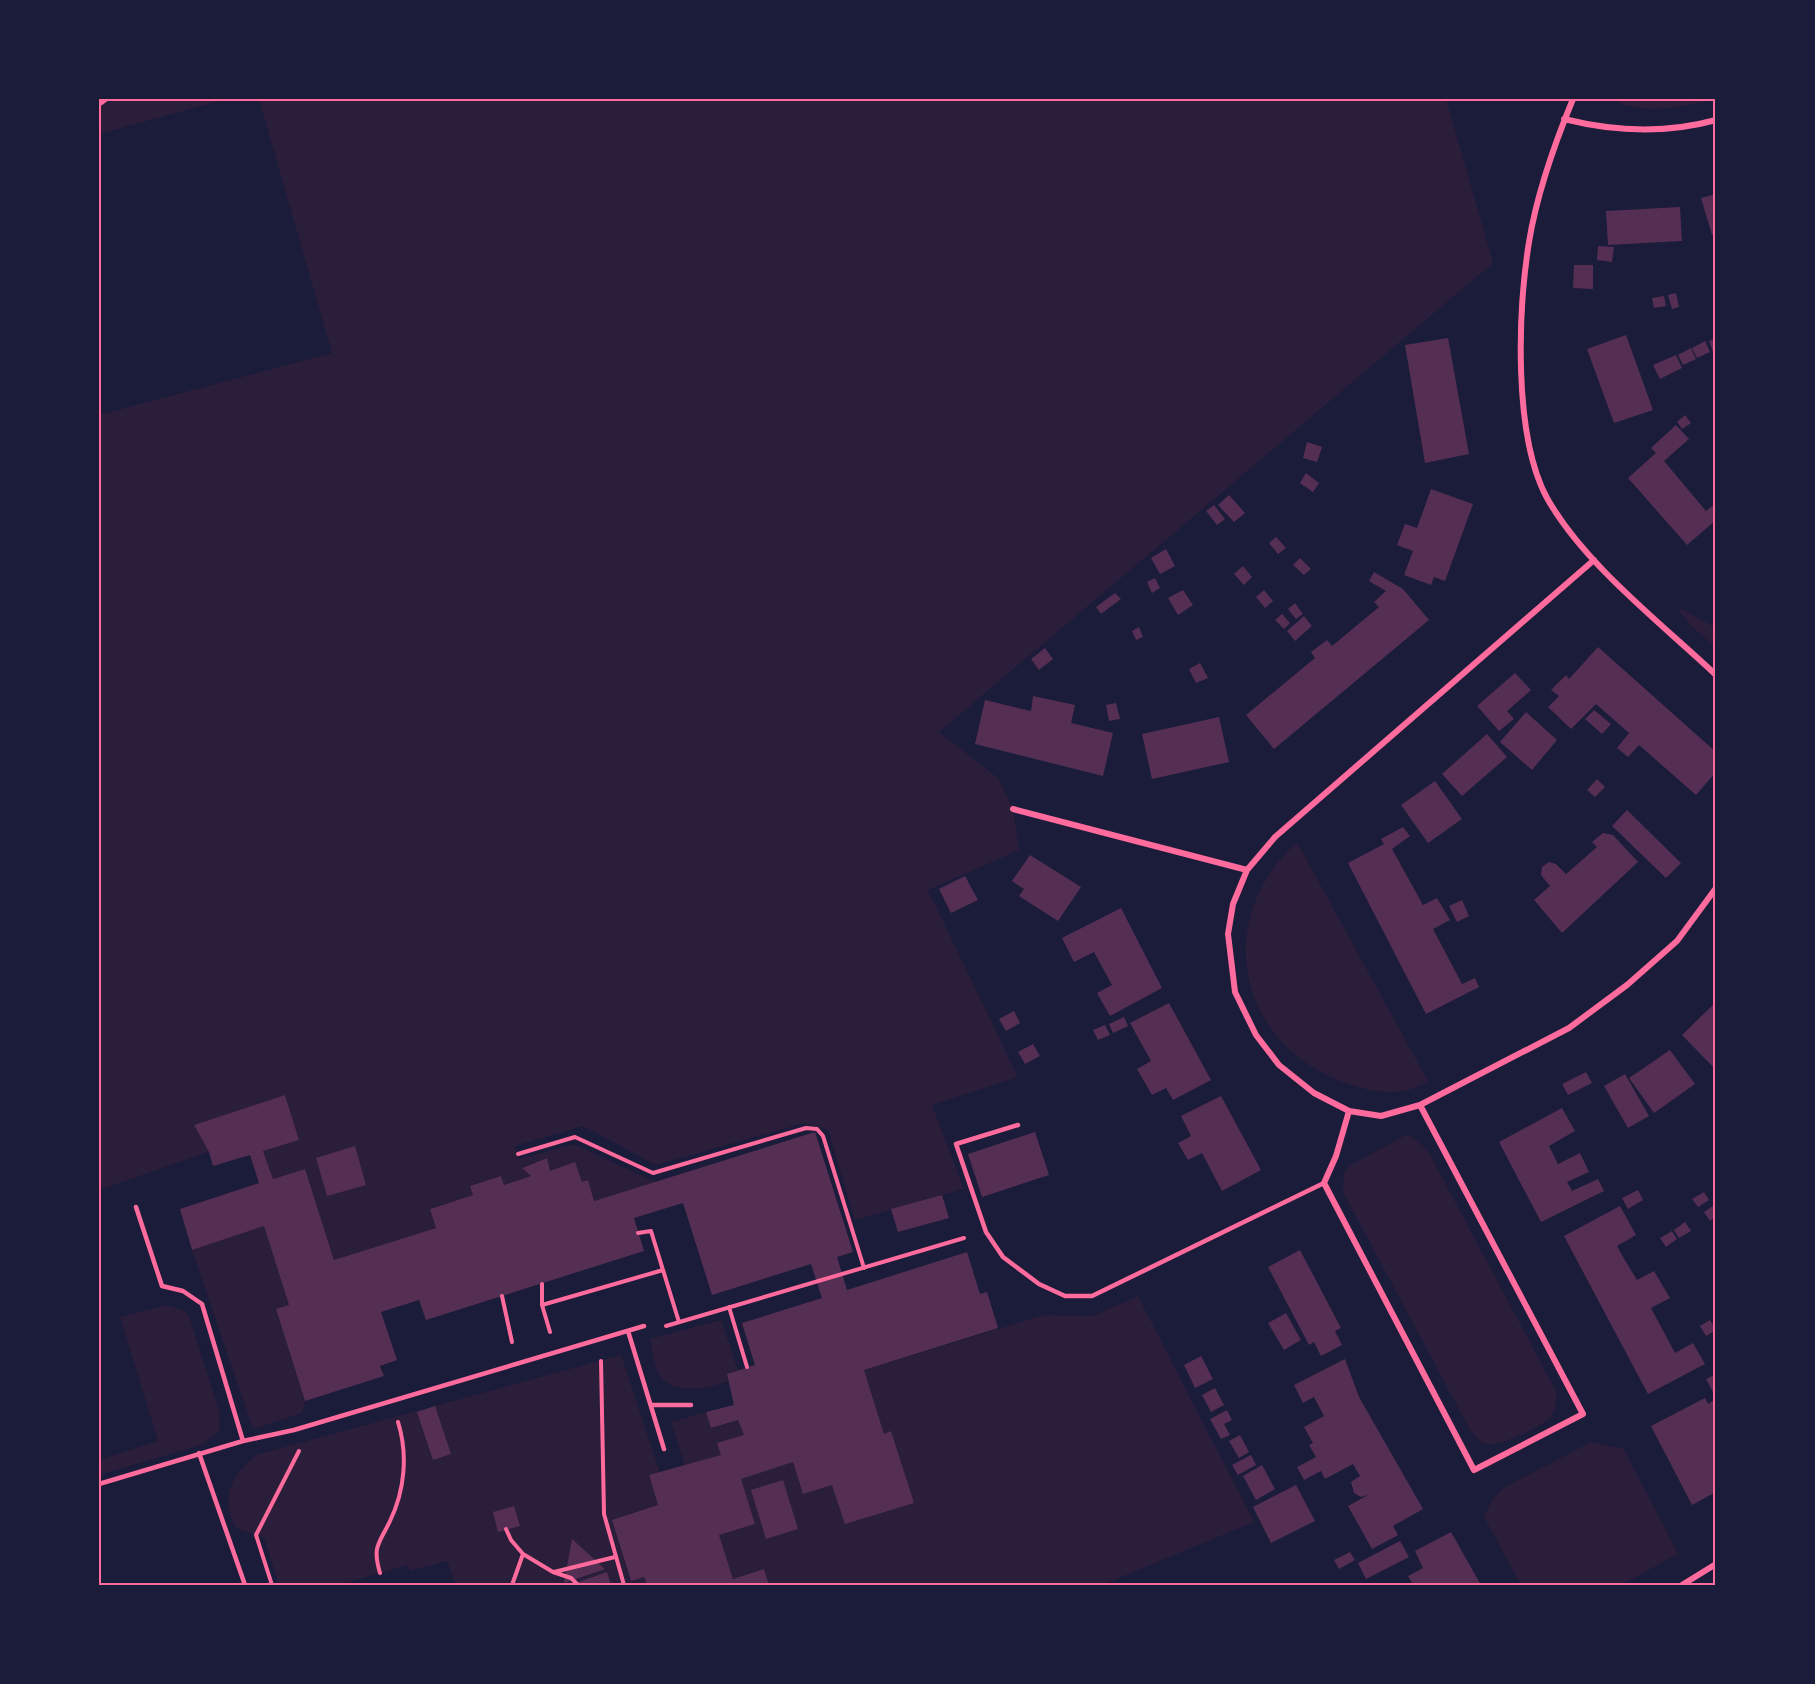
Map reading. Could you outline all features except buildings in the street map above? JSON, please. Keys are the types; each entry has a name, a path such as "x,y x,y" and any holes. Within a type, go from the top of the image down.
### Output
{"street":[{"path":"1573,99 1542,184 1529,243 1521,349 1527,434 1546,496 1564,524 1594,560 1716,675"},
{"path":"1564,119 1601,128 1637,130 1667,130 1716,120"},
{"path":"1594,560 1292,822 1248,870 1233,904 1228,934 1235,992 1256,1035 1279,1065 1314,1093 1349,1111 1382,1116 1420,1105 1569,1028 1627,985 1677,941 1716,888"},
{"path":"1013,809 1248,870"},
{"path":"1349,1111 1324,1183 1474,1470 1583,1414 1420,1105"},
{"path":"1682,1585 1716,1564"}],"lane":[{"path":"1018,1125 956,1144 986,1232 1003,1257 1039,1284 1065,1296 1092,1296 1324,1183"},
{"path":"136,1207 162,1286 183,1292 202,1304 243,1441"},
{"path":"99,1484 199,1453 294,1430 644,1326"},
{"path":"627,1331 664,1449"},
{"path":"651,1405 691,1405"},
{"path":"199,1453 245,1585"}],"path":[{"path":"99,105 107,99"},
{"path":"518,1154 575,1137 653,1173 806,1128 817,1129 823,1136 864,1268"},
{"path":"638,1233 651,1231 679,1322"},
{"path":"644,1326 663,1327 986,1232"},
{"path":"542,1305 663,1270"},
{"path":"542,1284 542,1305 556,1353"},
{"path":"502,1296 517,1365"},
{"path":"729,1307 747,1367"},
{"path":"601,1352 605,1445 604,1514 624,1585"},
{"path":"380,1573 375,1547 393,1514 403,1478 404,1441 392,1401"},
{"path":"272,1585 256,1535 300,1452 294,1430"},
{"path":"507,1529 511,1540 523,1554 553,1572 571,1578 578,1585"},
{"path":"512,1585 523,1554"},
{"path":"553,1572 615,1557"}],"shaded area":[{"path":"99,99 227,99 99,134"},
{"path":"259,99 1446,99 1493,263 939,732 998,778 1013,809 1019,850 928,890 1018,1077 932,1105 964,1189 855,1220 828,1130 804,1123 656,1165 583,1126 515,1146 519,1159 574,1144 655,1182 594,1201 588,1180 582,1182 575,1163 550,1171 546,1158 522,1167 531,1176 504,1185 501,1176 471,1186 473,1195 430,1208 436,1228 334,1260 305,1169 273,1179 263,1151 299,1140 285,1095 194,1125 209,1152 99,1190 99,415 332,353"},
{"path":"1619,99 1713,99 1679,107 1644,109 1621,104"},
{"path":"1679,610 1716,628 1716,647 1690,625"},
{"path":"1297,842 1428,1081 1420,1086 1394,1092 1375,1091 1358,1087 1318,1071 1287,1047 1264,1017 1250,984 1246,948 1252,911 1269,875"},
{"path":"1404,1136 1410,1136 1427,1149 1556,1391 1555,1406 1548,1419 1533,1429 1502,1442 1485,1443 1470,1430 1343,1192 1344,1173 1349,1166"},
{"path":"264,1226 289,1305 276,1310 305,1401 302,1413 253,1429 192,1250"},
{"path":"1138,1296 1254,1522 1102,1585 769,1585 764,1569 733,1579 719,1535 755,1524 741,1479 793,1462 803,1494 832,1485 913,1503 891,1432 884,1434 864,1370 1044,1315 1093,1316"},
{"path":"168,1305 184,1311 189,1316 220,1414 219,1432 201,1445 99,1475 99,1460 158,1441 120,1317"},
{"path":"721,1320 738,1370 727,1374 728,1381 709,1387 688,1389 669,1384 661,1377 655,1365 650,1339"},
{"path":"621,1355 660,1473 649,1475 658,1505 612,1520 630,1581 644,1577 647,1585 456,1585 447,1561 410,1571 408,1565 339,1585 279,1585 264,1538 236,1528 231,1517 229,1497 231,1488 240,1471 256,1455"},
{"path":"706,1412 711,1428 738,1420 744,1435 721,1455 685,1466 671,1422"},
{"path":"1591,1442 1624,1449 1678,1554 1621,1585 1521,1585 1484,1517 1488,1508 1505,1487"}]}
